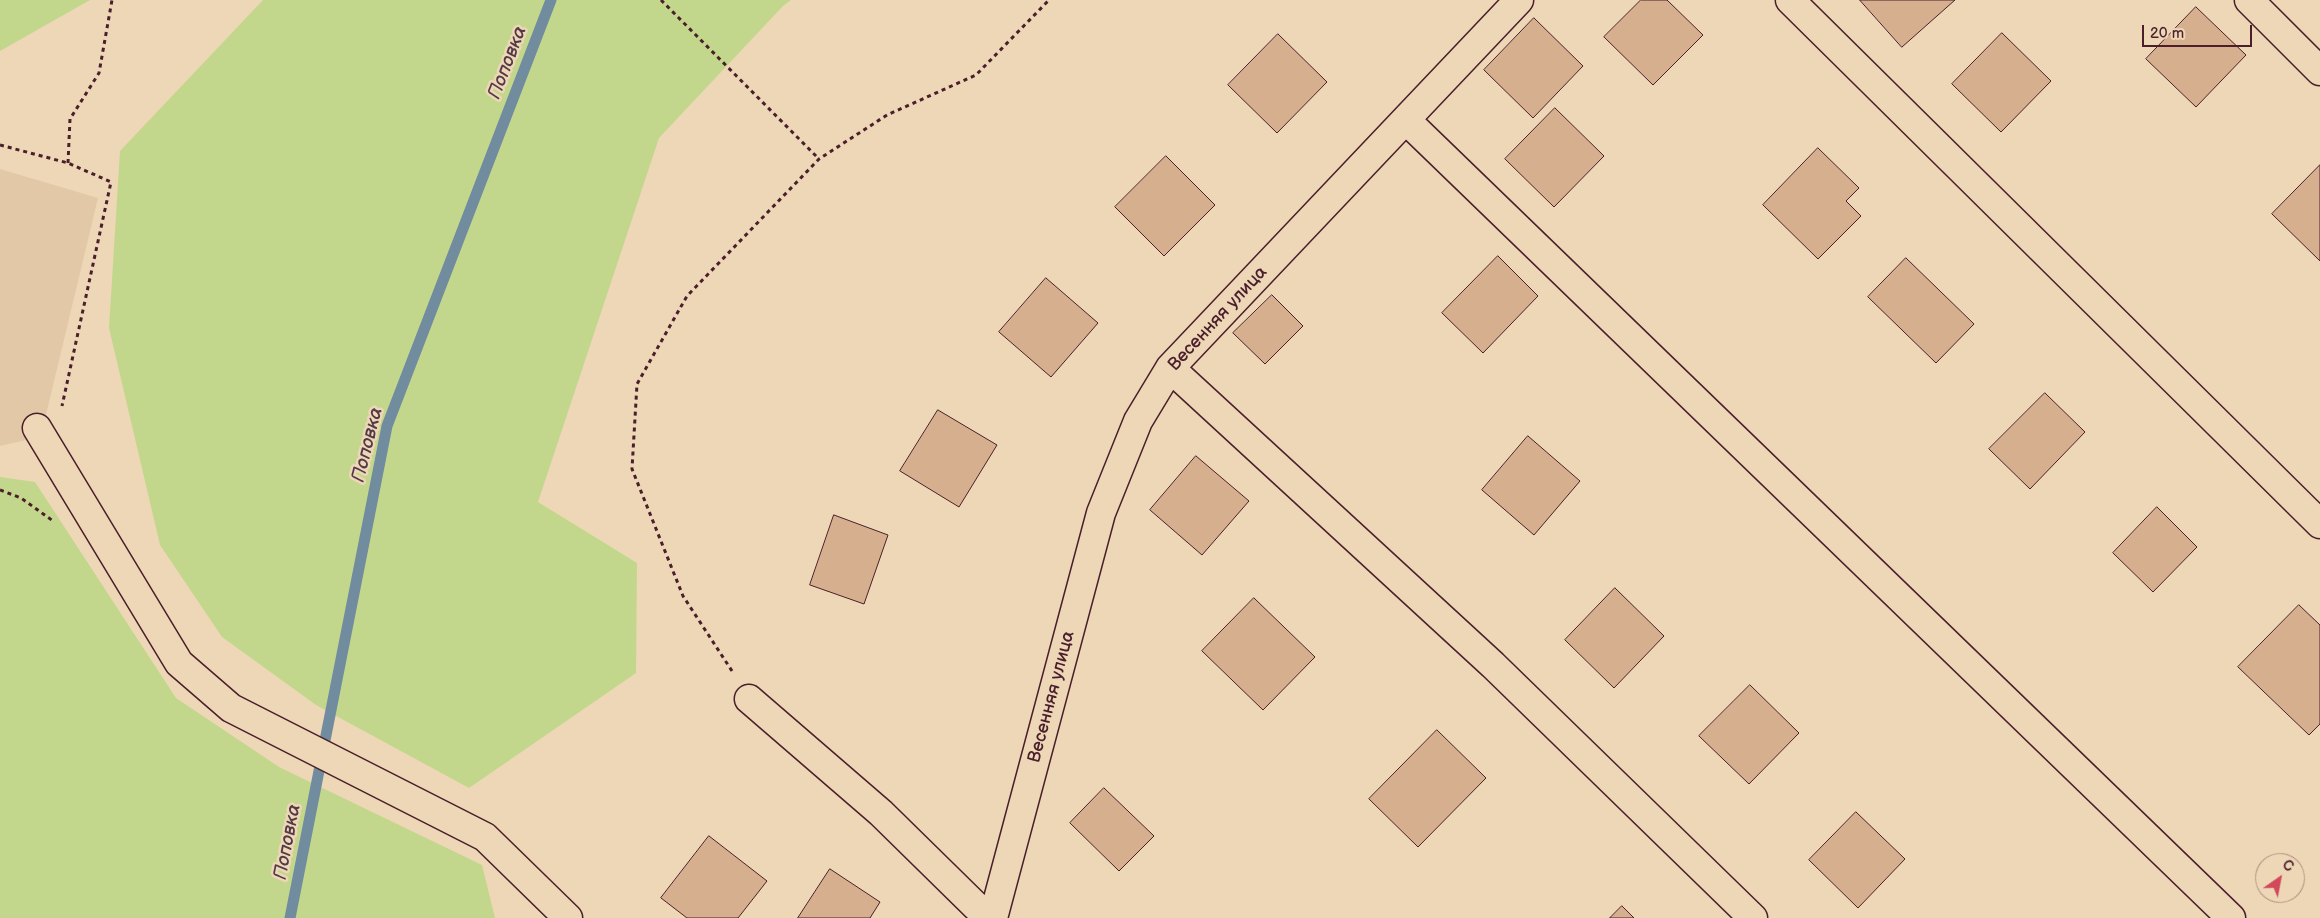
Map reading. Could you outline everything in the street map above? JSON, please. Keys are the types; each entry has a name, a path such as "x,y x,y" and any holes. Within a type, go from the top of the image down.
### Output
{"street":[{"name":"Весенняя улица","path":"993,918 1101,513 1138,421 1170,368 1519,0"},
{"path":"1790,0 2320,524"},
{"path":"2249,0 2320,71"},
{"path":"1406,120 2231,918"},
{"path":"1170,368 1493,665 1753,918"},
{"path":"37,428 178,663 231,708 485,837 568,918"},
{"path":"750,699 881,813 988,918"}],"path":[{"path":"68,163 70,119 99,73 112,0"},
{"path":"661,0 819,159"},
{"path":"750,699 683,596 632,469 637,384 687,296 819,159 886,115 976,75 1049,0"},
{"path":"0,144 68,163 111,182 52,453"}],"shaded area":[{"path":"0,169 98,198 45,419 26,440 0,446"}],"green space":[{"path":"0,0 90,0 0,51"},
{"path":"263,0 791,0 783,6 659,138 538,502 637,563 636,673 469,788 316,705 222,637 160,545 109,328 120,151"},
{"path":"0,477 35,482 176,698 279,767 482,865 495,918 0,918"}],"building":[{"path":"1641,0 1667,0 1703,35 1653,85 1604,37"},
{"path":"1860,0 1955,0 1902,47"},
{"path":"2196,7 2246,55 2196,107 2146,59"},
{"path":"1534,18 1583,66 1533,118 1484,70"},
{"path":"2002,33 2051,81 2001,132 1952,84"},
{"path":"1278,34 1327,82 1277,133 1228,85"},
{"path":"1555,108 1604,156 1554,207 1505,159"},
{"path":"1818,148 1859,188 1846,201 1861,216 1818,259 1763,205"},
{"path":"1166,156 1215,205 1164,256 1115,207"},
{"path":"2320,165 2320,261 2272,214"},
{"path":"1498,256 1538,296 1483,353 1442,313"},
{"path":"1906,258 1974,324 1936,363 1868,297"},
{"path":"1046,278 1098,323 1051,377 999,332"},
{"path":"1272,295 1303,326 1265,364 1233,333"},
{"path":"2045,393 2085,432 2030,489 1989,449"},
{"path":"938,410 997,445 959,507 900,471"},
{"path":"1528,436 1580,481 1534,535 1482,490"},
{"path":"1196,456 1249,501 1202,555 1150,510"},
{"path":"2157,507 2197,547 2153,592 2113,553"},
{"path":"834,515 888,535 864,604 810,585"},
{"path":"1615,588 1664,636 1614,688 1565,640"},
{"path":"1254,598 1315,657 1263,710 1202,651"},
{"path":"2299,605 2320,625 2320,724 2309,735 2238,667"},
{"path":"1750,685 1799,733 1749,784 1699,736"},
{"path":"1437,730 1486,778 1418,847 1369,799"},
{"path":"1104,788 1154,836 1119,871 1070,823"},
{"path":"1856,812 1905,859 1858,908 1809,860"},
{"path":"709,836 767,881 738,918 687,918 661,898"},
{"path":"830,869 880,902 870,918 798,918"},
{"path":"1622,906 1634,918 1610,918"}],"waterway":[{"name":"Поповка","path":"290,918 387,426 551,0"}]}
